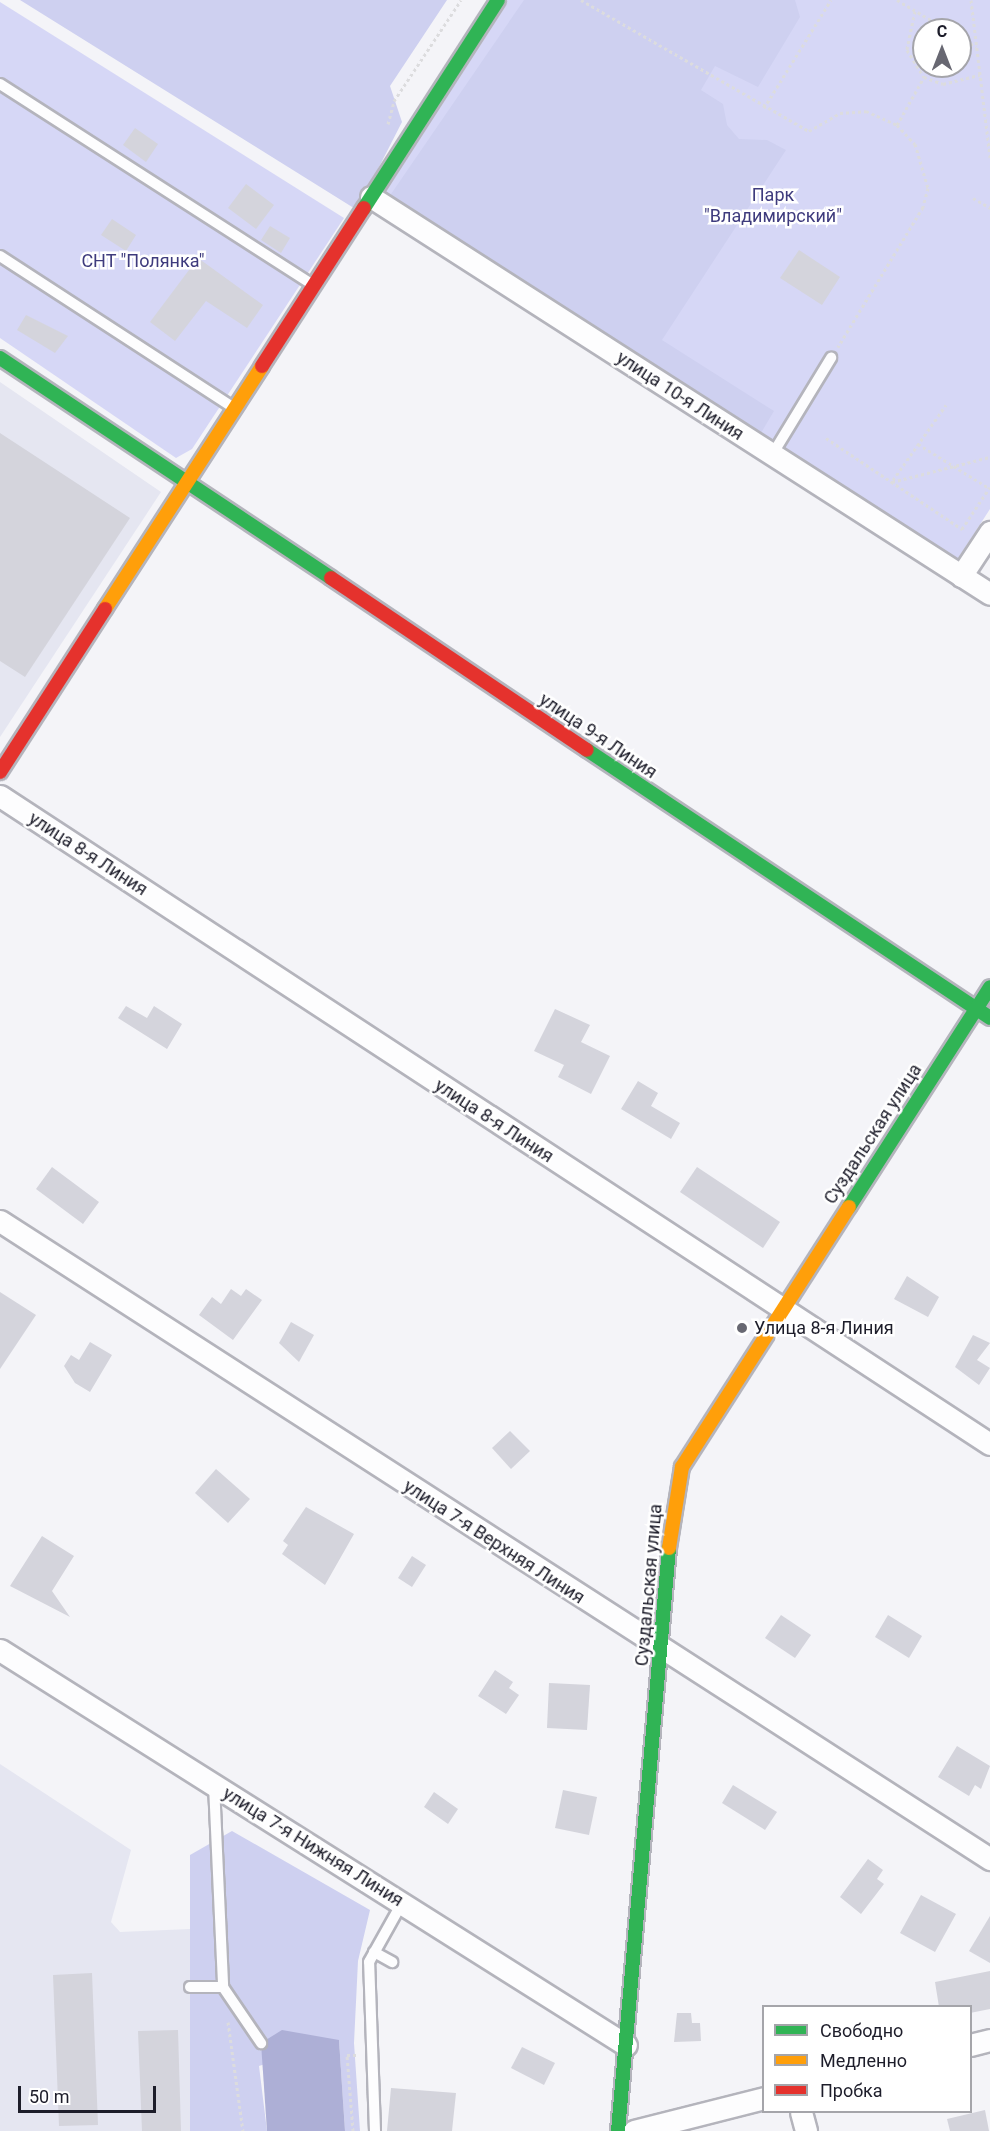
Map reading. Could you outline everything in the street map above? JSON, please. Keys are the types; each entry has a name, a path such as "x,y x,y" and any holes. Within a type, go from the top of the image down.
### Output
{"street":[{"path":"0,772 498,0"},
{"name":"улица 10-я Линия","path":"371,197 990,594"},
{"name":"улица 9-я Линия","path":"0,358 187,485 990,1018"},
{"path":"962,576 990,532"},
{"name":"улица 8-я Линия","path":"0,796 780,1309 990,1444"},
{"name":"Суздальская улица","path":"618,2131 673,1503 682,1467 780,1309 990,987"},
{"name":"улица 7-я Верхняя Линия","path":"0,1221 661,1650 990,1859"},
{"name":"улица 7-я Нижняя Линия","path":"0,1650 626,2045"},
{"path":"972,2044 990,2040"},
{"path":"634,2131 762,2099"},
{"path":"801,2113 806,2131"}],"lane":[{"path":"0,84 314,286"},
{"path":"0,256 235,409"},
{"path":"772,455 831,358"},
{"path":"214,1785 223,1987 261,2043"},
{"path":"375,2131 369,1962 402,1903"},
{"path":"374,1952 392,1962"},
{"path":"190,1987 223,1987"}],"path":[{"path":"385,133 394,100 461,0"},
{"path":"581,0 764,108 809,131 840,112 866,111 897,125 915,144 925,168 923,207 831,358"},
{"path":"764,108 831,0"},
{"path":"897,0 927,18"},
{"path":"971,0 990,158"},
{"path":"914,18 915,11"},
{"path":"912,26 907,50 912,58"},
{"path":"972,44 976,47"},
{"path":"972,77 980,75"},
{"path":"897,125 923,78"},
{"path":"927,78 943,84 968,78"},
{"path":"973,198 990,208"},
{"path":"892,482 946,405"},
{"path":"826,438 962,529 990,488 918,444"},
{"path":"892,482 990,457"},
{"path":"223,1987 243,2131"},
{"path":"353,2131 347,2055 372,2055"}],"shaded area":[{"path":"20,0 447,0 390,86 402,122 357,210"},
{"path":"524,0 795,0 800,17 758,87 715,66 701,90 723,104 727,125 739,139 767,140 786,150 662,340 774,411 761,433 389,197"},
{"path":"0,382 161,492 0,737"},
{"path":"0,1764 131,1850 111,1922 120,1932 190,1929 190,2131 0,2131"},
{"path":"232,1831 370,1910 358,1961 354,2043 360,2131 345,2131 339,2040 259,2066 267,2131 190,2131 190,1855"},
{"path":"282,2030 339,2040 345,2131 267,2131 261,2043"}],"green space":[{"name":"Парк \"Владимирский\"","path":"507,0 990,0 990,509 955,563 377,197"},
{"name":"СНТ \"Полянка\"","path":"0,2 344,218 192,449 176,458 0,338"}],"building":[{"path":"135,128 158,144 146,162 123,145"},
{"path":"246,184 274,205 256,229 228,208"},
{"path":"112,219 136,235 126,251 101,235"},
{"path":"270,226 290,238 281,253 261,240"},
{"path":"799,250 840,277 822,305 780,278"},
{"path":"198,258 263,305 247,328 206,301 175,341 150,322"},
{"path":"26,315 68,336 55,353 17,330"},
{"path":"0,433 130,518 25,677 0,661"},
{"path":"126,1006 147,1018 154,1006 182,1024 167,1049 118,1018"},
{"path":"555,1009 590,1025 581,1042 610,1056 591,1094 558,1077 564,1065 534,1051"},
{"path":"638,1081 658,1093 651,1106 680,1123 671,1139 621,1109"},
{"path":"52,1167 99,1202 83,1224 36,1189"},
{"path":"697,1167 780,1222 763,1248 680,1192"},
{"path":"907,1276 939,1297 928,1317 894,1299"},
{"path":"231,1289 241,1296 246,1289 262,1300 233,1340 199,1315 212,1297 221,1304"},
{"path":"0,1292 36,1315 0,1369"},
{"path":"291,1322 314,1335 299,1362 279,1343"},
{"path":"973,1335 990,1343 977,1360 990,1368 979,1385 955,1367"},
{"path":"90,1342 112,1355 90,1392 75,1383 64,1366 71,1355 79,1360"},
{"path":"510,1431 530,1451 511,1469 492,1448"},
{"path":"216,1469 250,1499 228,1523 195,1493"},
{"path":"306,1507 354,1534 325,1585 282,1554 288,1545 283,1541"},
{"path":"42,1536 74,1556 52,1591 70,1617 10,1586"},
{"path":"412,1556 426,1565 412,1587 398,1578"},
{"path":"781,1615 811,1635 795,1658 765,1638"},
{"path":"888,1615 922,1636 909,1658 875,1637"},
{"path":"495,1670 513,1682 509,1688 519,1695 506,1714 478,1696"},
{"path":"549,1683 590,1685 587,1730 547,1728"},
{"path":"957,1746 990,1766 981,1789 975,1785 969,1796 938,1777"},
{"path":"733,1785 777,1812 765,1830 722,1803"},
{"path":"563,1790 597,1797 589,1835 555,1828"},
{"path":"434,1792 458,1809 448,1824 424,1807"},
{"path":"868,1859 883,1870 877,1879 884,1884 861,1914 840,1897"},
{"path":"921,1895 956,1914 935,1952 900,1933"},
{"path":"990,1916 990,1963 969,1951"},
{"path":"990,1971 990,2009 972,2013 972,2005 939,2005 935,1982"},
{"path":"92,1973 98,2125 59,2126 53,1975"},
{"path":"677,2013 691,2013 692,2023 700,2023 701,2041 674,2042"},
{"path":"178,2030 181,2131 142,2131 138,2031"},
{"path":"522,2047 555,2063 544,2085 511,2068"},
{"path":"391,2088 456,2093 452,2131 387,2131"},
{"path":"985,2110 989,2131 950,2131 947,2119"}],"traffic: fast":[{"path":"364,208 498,0"},
{"path":"0,358 331,578"},
{"path":"587,750 990,1018"},
{"path":"849,1207 990,987"},
{"path":"618,2131 669,1548"}],"traffic: slow":[{"path":"105,609 262,366"},
{"path":"669,1548 682,1467 849,1207"}],"traffic: jam":[{"path":"262,366 364,208"},
{"path":"331,578 587,750"},
{"path":"0,772 105,609"}],"place":[{"name":"Улица 8-я Линия","path":"742,1328"}]}
